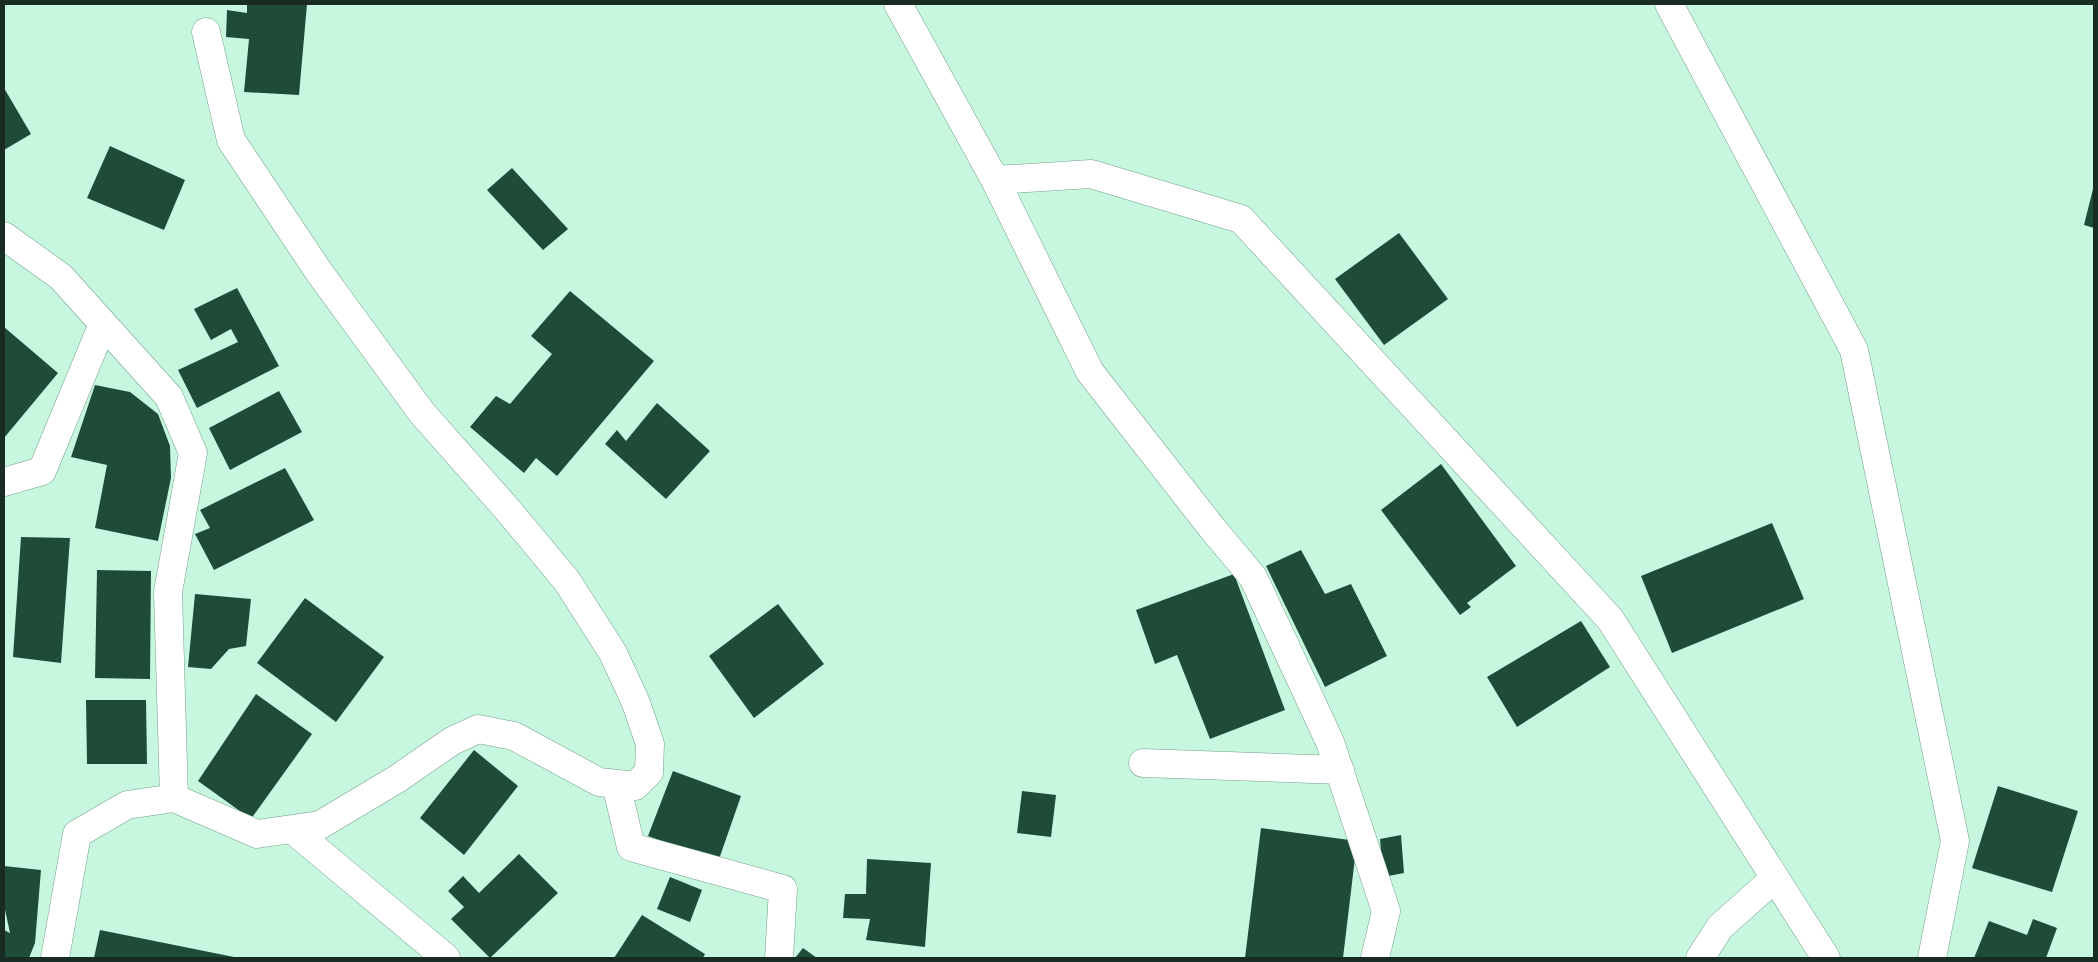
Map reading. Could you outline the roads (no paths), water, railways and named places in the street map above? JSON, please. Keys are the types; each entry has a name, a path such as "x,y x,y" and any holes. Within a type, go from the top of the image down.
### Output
{"street":[{"path":"898,4 995,180 1090,372 1212,528 1253,577 1330,742 1386,910 1375,958"},
{"path":"1669,4 1854,350 1955,841 1932,958"},
{"path":"55,958 77,834 127,805 174,798 257,834 320,826 397,779 452,741 478,729 514,736 599,782 635,786 649,772 650,744 636,703 613,653 567,581 507,509 422,413 319,272 231,140 206,32"},
{"path":"995,180 1091,174 1241,219 1610,619 1826,958"},
{"path":"4,236 61,277 169,397 193,453 168,592 174,798"},
{"path":"4,482 42,471 102,324"},
{"path":"1143,763 1340,770"},
{"path":"616,784 631,847 783,889 779,958"},
{"path":"293,830 446,958"},
{"path":"1700,958 1720,927 1775,878"}]}
